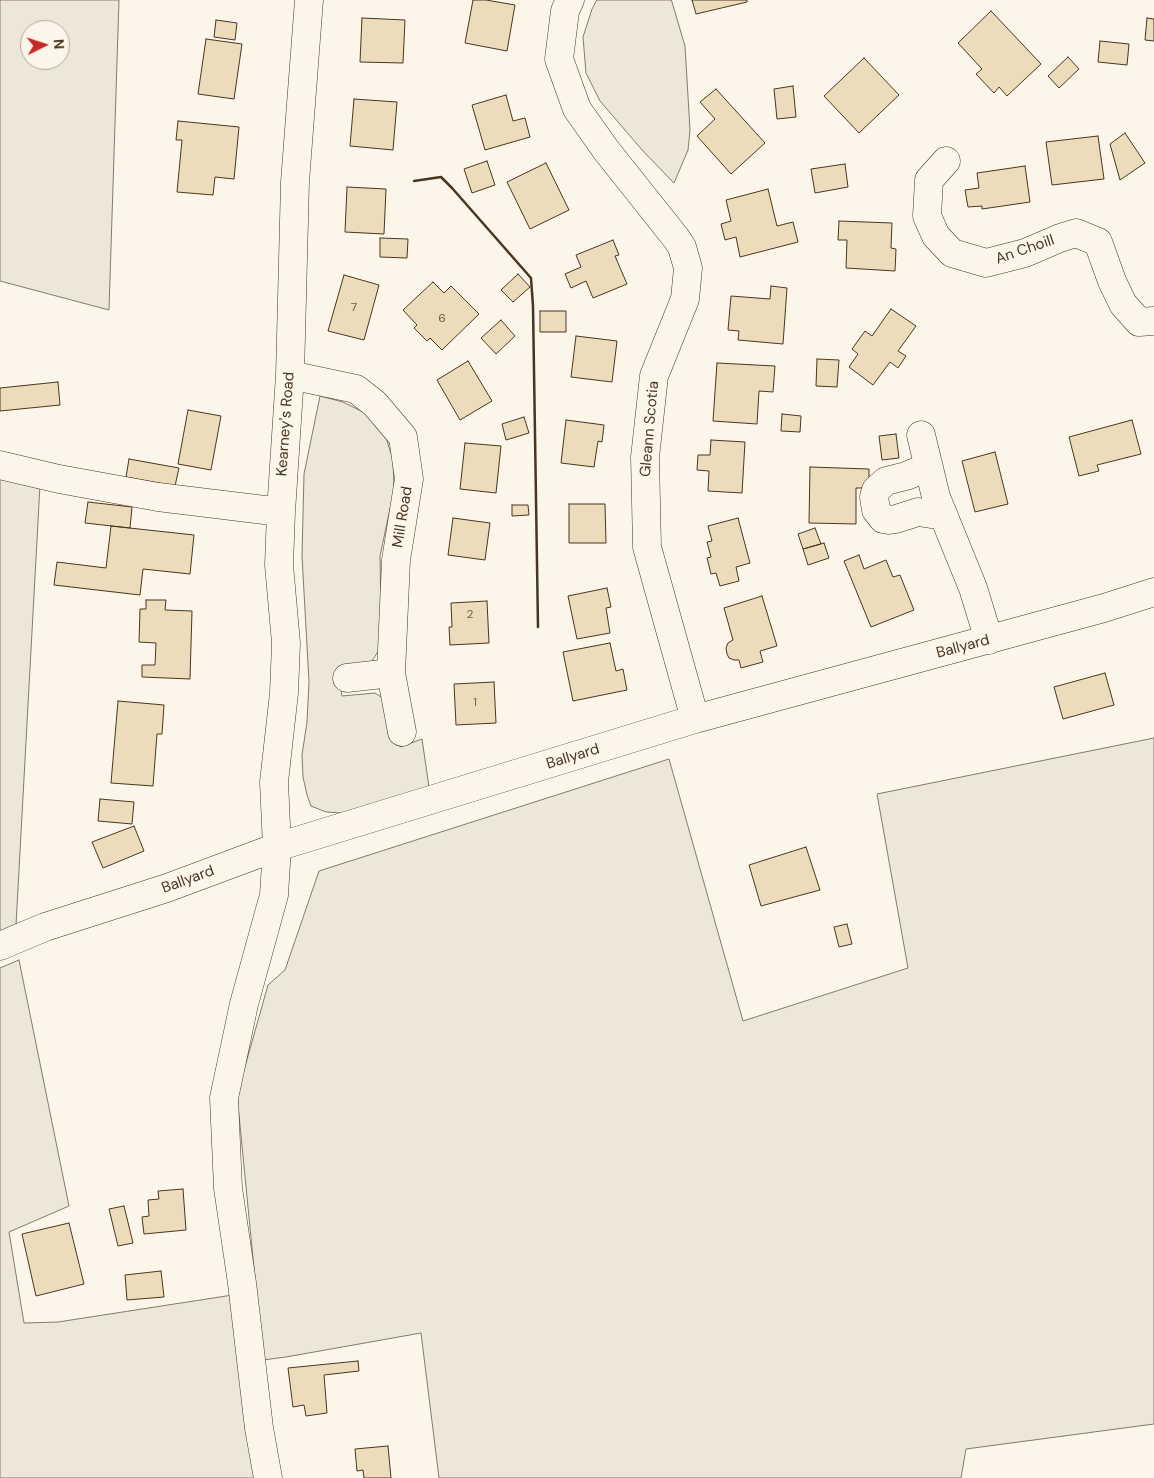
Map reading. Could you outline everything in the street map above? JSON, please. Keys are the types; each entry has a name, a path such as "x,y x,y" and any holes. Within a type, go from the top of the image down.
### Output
{"street":[{"name":"Kearney's Road","path":"268,1478 258,1428 242,1283 228,1188 224,1098 244,1004 274,895 277,848 274,782 284,693 286,643 279,565 281,512 290,375 295,182 309,0"},
{"name":"Gleann Scotia","path":"570,0 565,11 559,59 577,109 606,150 676,238 682,247 688,268 685,299 654,376 645,466 647,547 695,719"},
{"name":"An Choill","path":"946,161 929,180 927,216 936,236 952,253 986,263 1025,253 1076,233 1098,242 1112,281 1123,304 1139,322 1154,320"},
{"name":"Mill Road","path":"290,375 356,389 375,404 403,437 409,479 396,560 391,673 402,732"},
{"path":"921,435 936,497 973,588 989,640"},
{"path":"0,465 59,479 158,497 281,512"},
{"path":"928,466 906,476 886,481 876,490 874,497 876,510 883,519 888,520 918,512 944,516"},
{"name":"Ballyard","path":"0,946 46,927 167,888 277,848 695,719 989,640 1154,592"},
{"path":"347,678 391,673"}],"shaded area":[{"path":"0,0 119,0 109,310 0,281"},
{"path":"597,0 671,0 672,2 685,46 690,130 688,150 674,183 643,151 600,101 586,73 583,37"},
{"path":"320,396 343,402 373,417 384,431 393,460 394,490 380,556 381,615 379,650 368,665 338,672 342,696 375,693 384,699 400,747 422,739 429,787 342,813 326,812 311,806 303,777 302,755 307,722 309,682 302,556 304,474"},
{"path":"0,477 40,485 16,925 0,931"},
{"path":"1154,738 1154,1424 966,1449 961,1478 439,1478 421,1333 263,1360 237,1095 268,985 285,970 319,871 669,759 743,1021 908,968 877,794"},
{"path":"19,960 69,1206 9,1232 24,1323 58,1322 239,1294 257,1478 0,1478 0,968"}],"building":[{"path":"473,0 486,0 515,5 507,51 465,43"},
{"path":"692,0 747,0 747,2 696,14"},
{"path":"991,11 1041,64 1007,96 999,87 994,93 976,74 982,69 958,43"},
{"path":"362,18 405,20 403,63 360,62"},
{"path":"1147,18 1154,19 1154,41 1145,40"},
{"path":"216,20 237,23 235,40 214,37"},
{"path":"206,39 242,44 234,99 198,94"},
{"path":"1100,41 1129,44 1127,65 1098,62"},
{"path":"1068,57 1079,69 1059,88 1048,76"},
{"path":"864,58 899,95 859,133 824,96"},
{"path":"793,86 796,117 777,119 774,89"},
{"path":"716,89 765,143 731,174 697,136 715,119 700,102"},
{"path":"506,95 513,121 525,118 530,137 485,150 472,105"},
{"path":"354,99 397,102 393,150 350,146"},
{"path":"178,121 239,127 234,179 215,177 213,195 177,192 182,140 176,140"},
{"path":"1125,133 1145,163 1120,180 1110,144"},
{"path":"1098,136 1104,179 1052,185 1046,142"},
{"path":"487,161 495,185 472,193 464,169"},
{"path":"546,163 569,210 530,229 507,182"},
{"path":"845,164 848,187 815,193 811,169"},
{"path":"1025,166 1030,202 982,209 982,206 968,207 965,190 979,188 977,173"},
{"path":"347,187 386,189 384,234 345,232"},
{"path":"768,189 777,226 793,222 798,242 740,257 736,237 725,240 721,224 731,221 726,200"},
{"path":"839,221 892,223 891,248 896,249 895,271 846,268 847,240 838,240"},
{"path":"380,238 408,239 407,258 380,257"},
{"path":"613,240 619,255 615,256 627,284 593,298 586,281 571,288 565,274 581,267 576,255"},
{"path":"518,274 530,287 513,302 501,290"},
{"path":"344,275 379,285 364,340 328,331"},
{"path":"433,282 444,293 451,286 479,314 442,350 430,338 427,341 414,328 417,325 403,310"},
{"path":"771,286 787,288 783,344 738,340 739,331 728,330 731,296 770,299"},
{"path":"891,309 916,326 898,351 906,356 898,368 890,362 873,385 849,367 858,354 852,349 865,331 872,336"},
{"path":"540,311 566,311 566,332 540,332"},
{"path":"501,320 515,336 496,354 481,338"},
{"path":"576,336 617,341 612,382 571,377"},
{"path":"817,359 839,360 837,387 816,386"},
{"path":"468,361 492,401 460,420 437,380"},
{"path":"717,363 775,366 773,392 759,391 757,424 713,421"},
{"path":"58,382 60,405 0,411 0,388"},
{"path":"188,410 221,416 211,470 178,464"},
{"path":"782,414 801,416 800,432 781,431"},
{"path":"524,417 529,433 506,440 502,424"},
{"path":"566,420 604,425 602,442 598,441 594,467 561,463"},
{"path":"1132,420 1141,454 1097,465 1099,471 1079,476 1069,437"},
{"path":"896,434 899,458 882,460 879,436"},
{"path":"711,440 745,442 742,493 708,491 709,471 697,470 698,455 710,455"},
{"path":"465,443 501,446 496,493 460,489"},
{"path":"995,452 1008,504 975,512 962,461"},
{"path":"129,459 179,468 175,486 126,477"},
{"path":"810,467 869,469 869,488 856,488 856,524 809,523"},
{"path":"88,502 132,507 130,528 85,523"},
{"path":"569,504 605,504 606,543 569,543"},
{"path":"512,505 528,505 529,515 512,516"},
{"path":"453,518 490,523 485,560 448,555"},
{"path":"738,518 750,563 736,567 739,581 720,586 716,573 711,574 707,558 711,557 707,542 712,541 708,526"},
{"path":"111,526 194,535 190,574 143,569 140,595 54,585 57,562 106,568"},
{"path":"815,528 821,544 803,549 798,534"},
{"path":"824,543 829,558 808,565 803,549"},
{"path":"859,555 864,569 886,560 893,577 900,575 914,610 871,627 844,561"},
{"path":"607,588 611,607 606,608 610,633 577,639 568,596"},
{"path":"762,596 777,646 760,651 763,662 741,668 739,660 729,658 727,654 726,648 728,643 733,640 724,608"},
{"path":"146,600 166,600 165,610 192,611 190,679 142,677 142,665 155,665 156,643 139,642 140,609 146,609"},
{"path":"487,601 489,643 450,645 449,627 452,627 451,603"},
{"path":"610,643 616,671 623,669 627,690 573,701 563,652"},
{"path":"1105,673 1114,705 1063,719 1054,687"},
{"path":"494,682 496,723 456,725 454,684"},
{"path":"118,701 164,705 162,734 157,734 153,786 111,783"},
{"path":"100,799 134,802 132,824 98,821"},
{"path":"134,826 144,851 103,868 92,842"},
{"path":"806,847 820,890 761,906 749,865"},
{"path":"847,924 852,944 839,947 834,927"},
{"path":"183,1189 186,1230 144,1234 142,1217 149,1216 148,1200 159,1199 158,1191"},
{"path":"124,1206 133,1243 118,1246 109,1209"},
{"path":"69,1223 84,1284 36,1296 22,1234"},
{"path":"161,1271 164,1297 127,1300 125,1275"},
{"path":"358,1361 359,1371 324,1375 327,1413 306,1416 304,1405 293,1407 288,1368"},
{"path":"388,1446 391,1478 364,1478 363,1470 357,1471 355,1449"}],"wall":[{"path":"414,181 441,177 531,278 538,627"}]}
